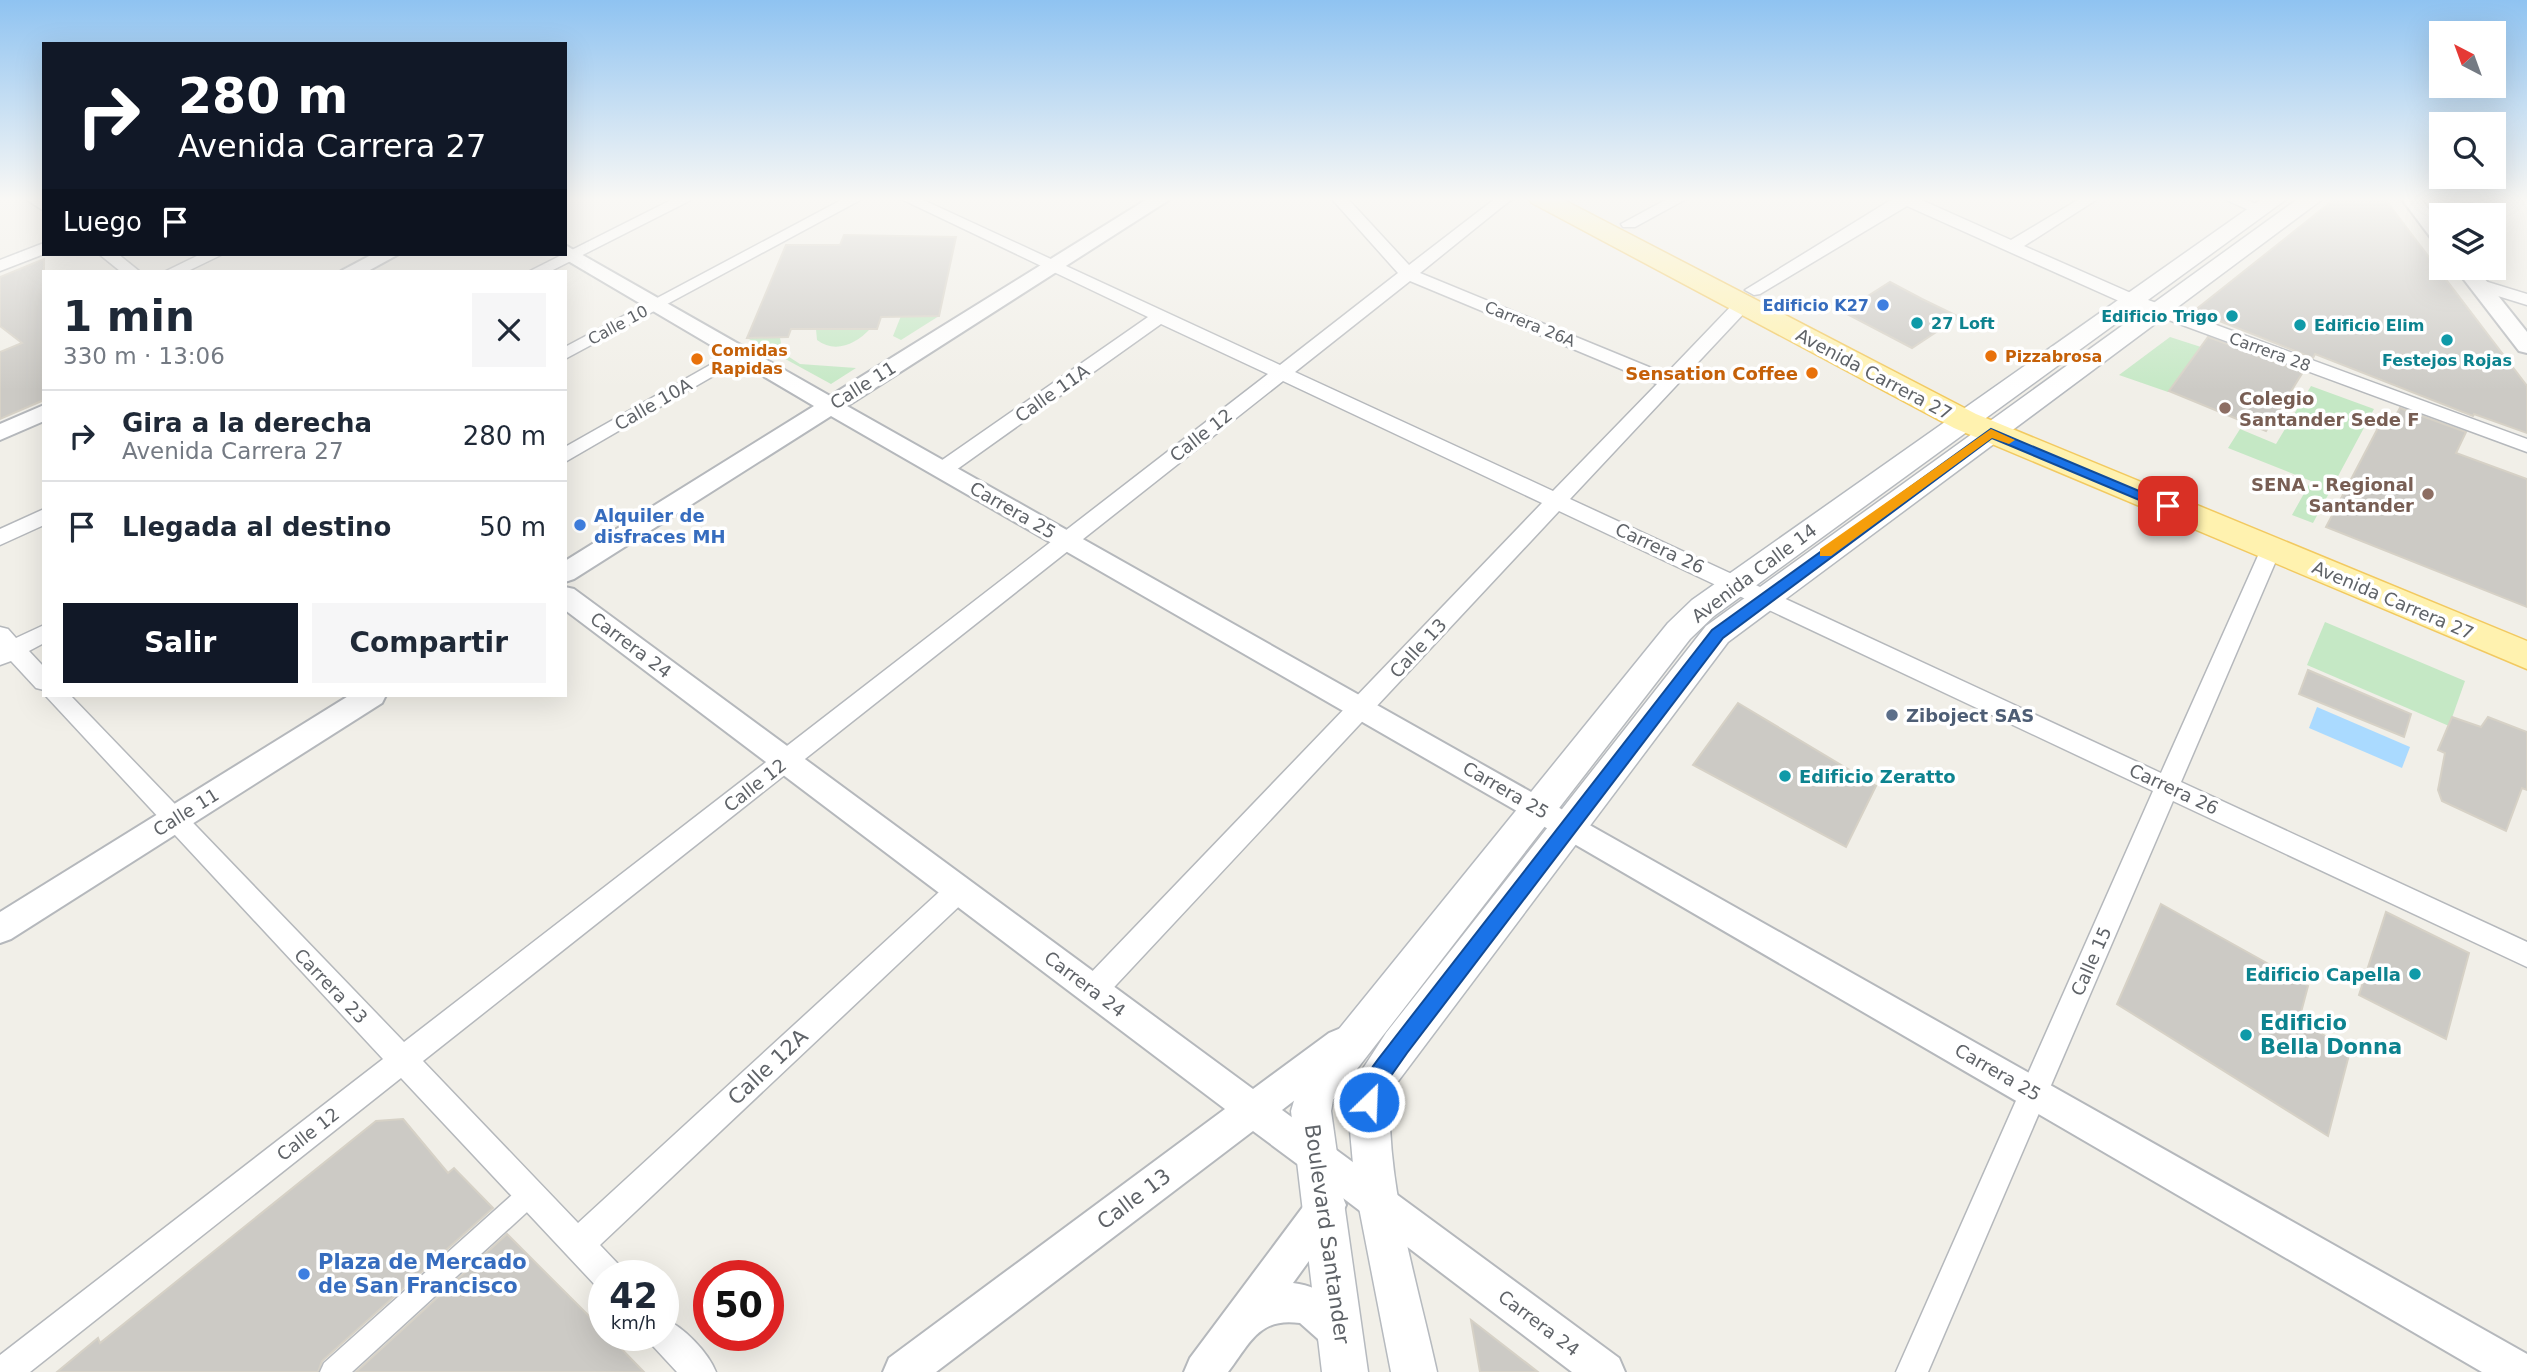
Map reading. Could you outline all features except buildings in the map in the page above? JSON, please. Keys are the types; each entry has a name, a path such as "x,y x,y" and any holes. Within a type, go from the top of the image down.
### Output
{"main road":[{"name":"Avenida Carrera 27","path":"1675,262 1987,421 2271,549 2527,656"},
{"name":"Avenida Carrera 27","path":"1691,262 1748,297"},
{"name":"Avenida Calle 14","path":"1987,421 2134,301 2188,262"},
{"name":"Avenida Calle 14","path":"1338,1062 1679,631 1750,590 1987,421 2159,311 2226,262"},
{"name":"Avenida Carrera 27","path":"1987,421 2527,634"},
{"name":"Avenida Calle 14","path":"1371,1087 1750,590"},
{"name":"Boulevard Santander","path":"1338,1062 1314,1093 1312,1127 1342,1188 1414,1372"},
{"name":"Boulevard Santander","path":"1344,1360 1342,1188 1373,1142 1369,1110 1371,1087"}],"street":[{"path":"176,270 196,262"},
{"path":"353,270 371,262"},
{"name":"Carrera 25","path":"585,262 830,406 2520,1372"},
{"name":"Calle 10","path":"567,353 736,262"},
{"name":"Carrera 26","path":"1044,262 2527,955"},
{"name":"Calle 11","path":"567,572 1059,262"},
{"name":"Carrera 26A","path":"1397,262 1408,274 1670,382"},
{"name":"Calle 12","path":"4,1372 1423,262"},
{"name":"Calle 13","path":"1093,990 1748,297 1803,262"},
{"name":"Carrera 28","path":"2045,262 2159,311 2527,446"},
{"path":"2474,280 2527,346"},
{"path":"2480,280 2527,300"},
{"name":"Calle 11A","path":"942,470 1161,316"},
{"name":"Calle 10A","path":"567,455 740,354"},
{"path":"0,433 42,413"},
{"path":"0,538 42,517"},
{"name":"Calle 15","path":"1912,1372 2271,549"},
{"name":"Carrera 24","path":"567,597 1253,1109 1342,1188 1605,1372"},
{"path":"42,634 5,647 42,680"},
{"name":"Carrera 23","path":"58,697 593,1260"},
{"name":"Calle 11","path":"0,929 369,697"},
{"name":"Calle 12A","path":"578,1244 959,890"},
{"name":"Calle 13","path":"903,1372 1365,1026"},
{"path":"1204,1372 1342,1188"},
{"path":"333,1372 530,1194"},
{"path":"1244,1319 1259,1307 1277,1301 1296,1301 1314,1308 1327,1319 1344,1360"},
{"path":"679,1350 700,1372"}],"green space":[{"path":"901,316 939,316 901,340 893,336"},
{"path":"816,329 870,329 852,343 838,347 817,340"},
{"path":"2170,337 2201,347 2168,392 2119,375"},
{"path":"747,338 780,338 783,353 800,364 856,368 831,384"},
{"path":"2311,386 2374,409 2313,523 2292,515 2311,481 2228,448 2240,429 2276,444"},
{"path":"2325,622 2465,681 2449,726 2307,665"}],"water":[{"path":"2317,707 2410,747 2402,768 2309,728"}],"slow traffic":[{"path":"1826,553 1991,433 2009,440"}],"place":[{"name":"Edificio K27","path":"1883,305"},
{"name":"Edificio Trigo","path":"2232,316"},
{"name":"27 Loft","path":"1917,323"},
{"name":"Edificio Elim","path":"2300,325"},
{"name":"Festejos Rojas","path":"2447,340"},
{"name":"Pizzabrosa","path":"1991,356"},
{"name":"Comidas Rapidas","path":"697,359"},
{"name":"Sensation Coffee","path":"1812,373"},
{"name":"Colegio Santander Sede F","path":"2225,408"},
{"name":"SENA - Regional Santander","path":"2428,494"},
{"name":"Alquiler de disfraces MH","path":"580,525"},
{"name":"Ziboject SAS","path":"1892,715"},
{"name":"Edificio Zeratto","path":"1785,776"},
{"name":"Edificio Capella","path":"2415,974"},
{"name":"Edificio Bella Donna","path":"2246,1035"},
{"name":"Plaza de Mercado de San Francisco","path":"304,1274"}],"route":[{"path":"1369,1102 1371,1087 1400,1046 1717,634 1779,586 1991,433 2168,506"}]}
